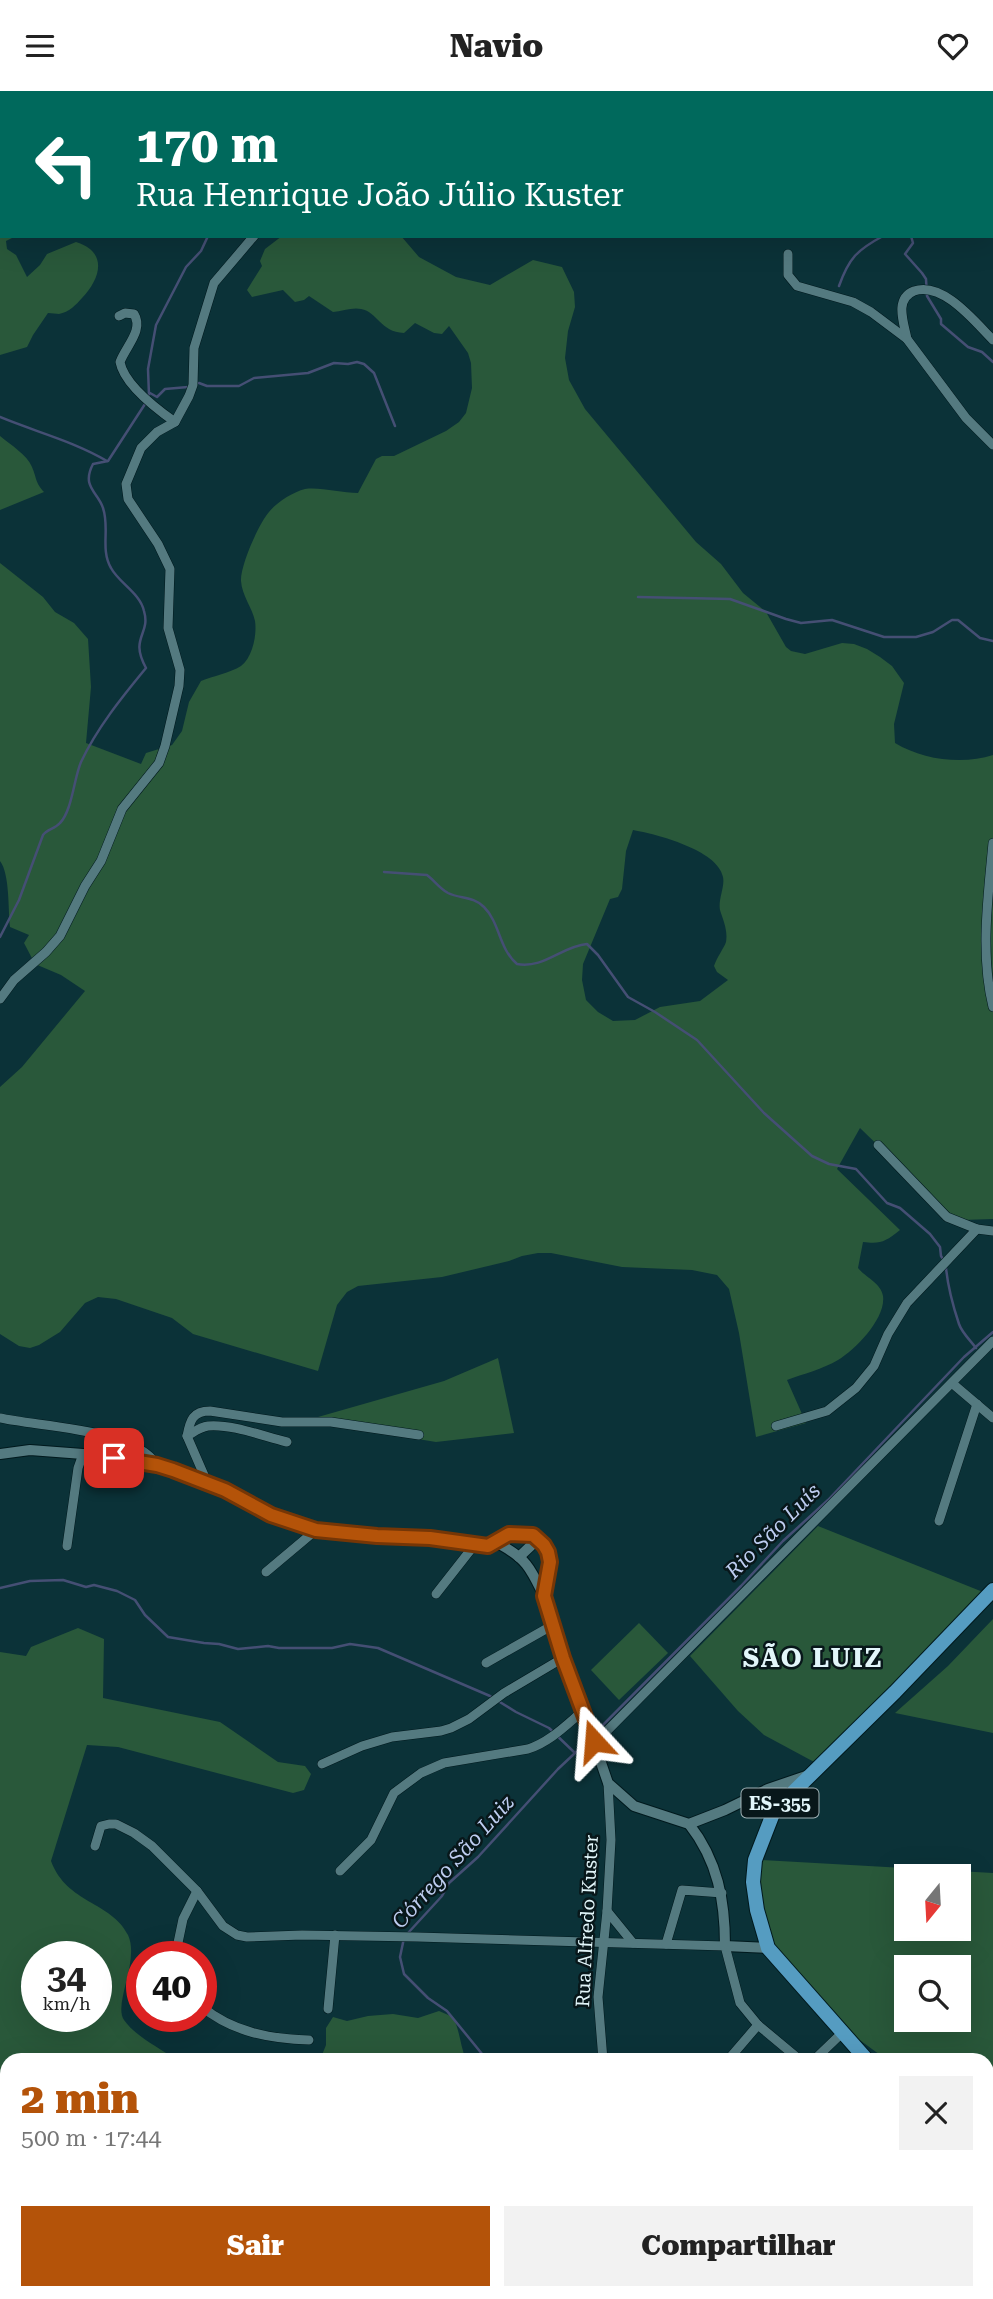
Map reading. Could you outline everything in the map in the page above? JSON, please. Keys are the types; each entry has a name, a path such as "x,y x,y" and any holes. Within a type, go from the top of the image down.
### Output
{"main road":[{"name":"ES-355","path":"861,2053 768,1948 759,1922 753,1882 755,1860 762,1835 774,1811 788,1795 813,1774 905,1682 993,1590"}],"street":[{"path":"0,999 14,980 60,936 85,886 102,861 122,809 159,763 165,747 180,685 180,670 168,628 170,569 125,491 131,468 141,448 157,432 175,422 194,385 194,348 214,283 252,238"},
{"path":"788,254 788,275 797,286 853,302 907,339 966,418 993,445"},
{"path":"907,339 902,315 903,301 907,295 928,289 938,291 949,298 993,340"},
{"path":"119,316 125,313 134,314 138,320 137,330 120,362 124,372 152,404 175,422"},
{"path":"993,843 989,873 986,956 993,1007"},
{"path":"878,1145 947,1217 977,1229 993,1231"},
{"path":"776,1426 827,1411 856,1388 874,1366 888,1334 907,1303 977,1229"},
{"path":"594,1742 993,1341"},
{"path":"953,1384 993,1418"},
{"path":"939,1521 977,1404"},
{"path":"207,1482 187,1436 196,1414 201,1411 282,1422 331,1422 419,1435"},
{"path":"0,1418 51,1425 109,1438 144,1450 157,1465"},
{"path":"187,1436 200,1428 218,1427 287,1442"},
{"path":"0,1454 30,1450 83,1454 157,1465 207,1482 271,1515 316,1530 501,1545 519,1557 531,1570 544,1596 608,1783 634,1806 689,1824 700,1838 722,1893 725,1947 740,2003 758,2025 792,2053"},
{"path":"67,1546 78,1468 83,1454"},
{"path":"265,1573 316,1530"},
{"path":"488,1546 509,1534 523,1533 538,1539 550,1559 544,1596"},
{"path":"519,1557 538,1539"},
{"path":"436,1594 476,1543"},
{"path":"531,1570 550,1559"},
{"path":"486,1663 553,1625"},
{"path":"322,1764 392,1737 451,1728 563,1658"},
{"path":"340,1871 371,1840 394,1793 422,1773 444,1763 539,1746 564,1726 585,1715"},
{"path":"689,1824 768,1789 813,1774"},
{"name":"Rua Alfredo Kuster","path":"602,2053 598,1997 605,1942 611,1840 608,1783"},
{"path":"95,1846 101,1826 109,1824 123,1827 152,1846 197,1891 223,1926 237,1935 417,1937 768,1948"},
{"path":"666,1944 682,1890 722,1893"},
{"path":"178,1941 183,1919 197,1891"},
{"path":"607,1911 633,1943"},
{"path":"328,2009 335,1935"},
{"path":"217,2017 227,2024 253,2033 282,2039 309,2040"},
{"path":"734,2053 758,2025"},
{"path":"821,2053 842,2033"}],"green space":[{"path":"0,238 12,238 6,241 7,249 16,255 27,277 47,254 76,242 86,246 93,252 98,266 89,290 69,310 59,314 48,313 27,347 0,355"},
{"path":"279,238 403,238 419,257 456,277 490,285 533,260 562,267 574,292 575,307 568,331 565,358 569,380 585,409 696,542 721,564 743,593 766,612 786,647 805,654 842,643 867,649 892,666 904,683 894,724 895,743 930,757 943,759 969,760 993,755 993,1219 962,1220 934,1210 894,1161 860,1128 837,1169 900,1230 883,1241 863,1242 858,1268 876,1284 883,1296 883,1305 875,1323 853,1348 838,1360 787,1380 806,1423 756,1437 729,1289 717,1275 692,1270 622,1267 551,1253 522,1256 442,1277 358,1286 347,1292 337,1305 318,1371 193,1334 172,1318 116,1299 98,1297 85,1303 60,1332 30,1348 19,1346 0,1334 0,1087 22,1067 85,991 61,975 35,964 24,943 29,935 10,927 7,883 0,861 0,563 43,597 55,612 74,623 88,639 91,687 86,743 141,764 146,753 172,745 182,731 189,702 201,681 241,666 249,657 255,639 255,626 254,616 242,586 242,574 255,535 272,508 295,492 305,489 358,493 376,459 394,456 446,431 466,413 472,388 471,363 468,353 449,326 442,334 415,323 404,333 396,332 384,326 367,311 355,308 333,312 309,296 295,302 283,290 252,297 247,290 262,266 260,261 265,249","holes":["633,830 698,851 719,867 723,877 720,910 726,938 714,966 717,972 728,980 700,1001 660,1007 635,1020 613,1021 598,1012 586,1000 582,980 583,964 610,899 618,897 622,889 626,851"]},
{"path":"0,436 26,458 44,492 0,510"},
{"path":"498,1358 514,1433 436,1442 375,1432 318,1417 444,1381"},
{"path":"818,1526 993,1596 816,1763 764,1735 738,1711 690,1656"},
{"path":"993,1619 993,1733 895,1713 948,1666"},
{"path":"639,1623 668,1653 619,1700 591,1670"},
{"path":"78,1628 104,1639 103,1698 220,1722 278,1762 305,1766 311,1774 304,1790 293,1793 118,1747 87,1745 51,1861 67,1886 111,1915 128,1935 130,1941 126,1941 126,1984 122,2004 126,2032 136,2032 165,2053 0,2053 0,1652 26,1656 31,1647"},
{"path":"760,1860 894,1867 894,1941 971,1941 971,1872 993,1873 993,2053 877,2053 831,2019 783,1966 759,1916"},
{"path":"439,2011 453,2017 463,2053 323,2053 326,2045 326,2028 333,2017 347,2021 393,2014 418,2018"}],"waterway":[{"path":"149,395 148,369 156,325 186,267 201,251 207,238"},
{"path":"839,286 846,268 855,256 880,238"},
{"path":"912,238 913,243 905,254 926,279 927,296 941,319 941,324 968,347 982,352 993,362"},
{"path":"199,383 207,386 239,386 254,378 308,373 334,363 357,362 364,364 374,373 395,426"},
{"path":"150,393 157,397 165,389 188,387"},
{"path":"0,937 19,900 43,835 64,818 87,749 110,713 146,668 140,649 145,626 144,611 138,599 108,561 105,516 89,478 93,464 108,461 145,404"},
{"path":"0,417 68,442 107,461"},
{"path":"638,597 730,599 801,623 832,620 884,637 916,637 933,632 952,620 958,620 980,638 993,641"},
{"path":"384,872 427,875 448,893 480,903 489,913 506,951 517,964 536,963 587,944 628,997 697,1040 764,1113 812,1156 829,1164 856,1169 887,1203 900,1208 930,1234 940,1247 945,1262"},
{"path":"946,1268 959,1324 976,1348"},
{"name":"Rio São Luís","path":"594,1734 783,1541 828,1500 964,1357 993,1332"},
{"path":"0,1588 30,1581 63,1580 86,1587 94,1585 117,1591 135,1600 145,1615 168,1637 238,1649 268,1646 332,1648 350,1644 378,1648 490,1696 549,1728 575,1753"},
{"name":"Córrego São Luiz","path":"408,1933 442,1896 449,1883 478,1857 558,1769 590,1739"},
{"name":"Córrego São Luiz","path":"404,1938 400,1957 404,1974 428,1998 447,2011 481,2053"}],"district":[{"name":"SÃO LUIZ","path":"813,1658"}],"route":[{"path":"114,1458 157,1465 207,1482 271,1515 316,1530 430,1538 488,1546 509,1534 533,1535 548,1552 550,1562 544,1596 563,1658 594,1741"}]}
